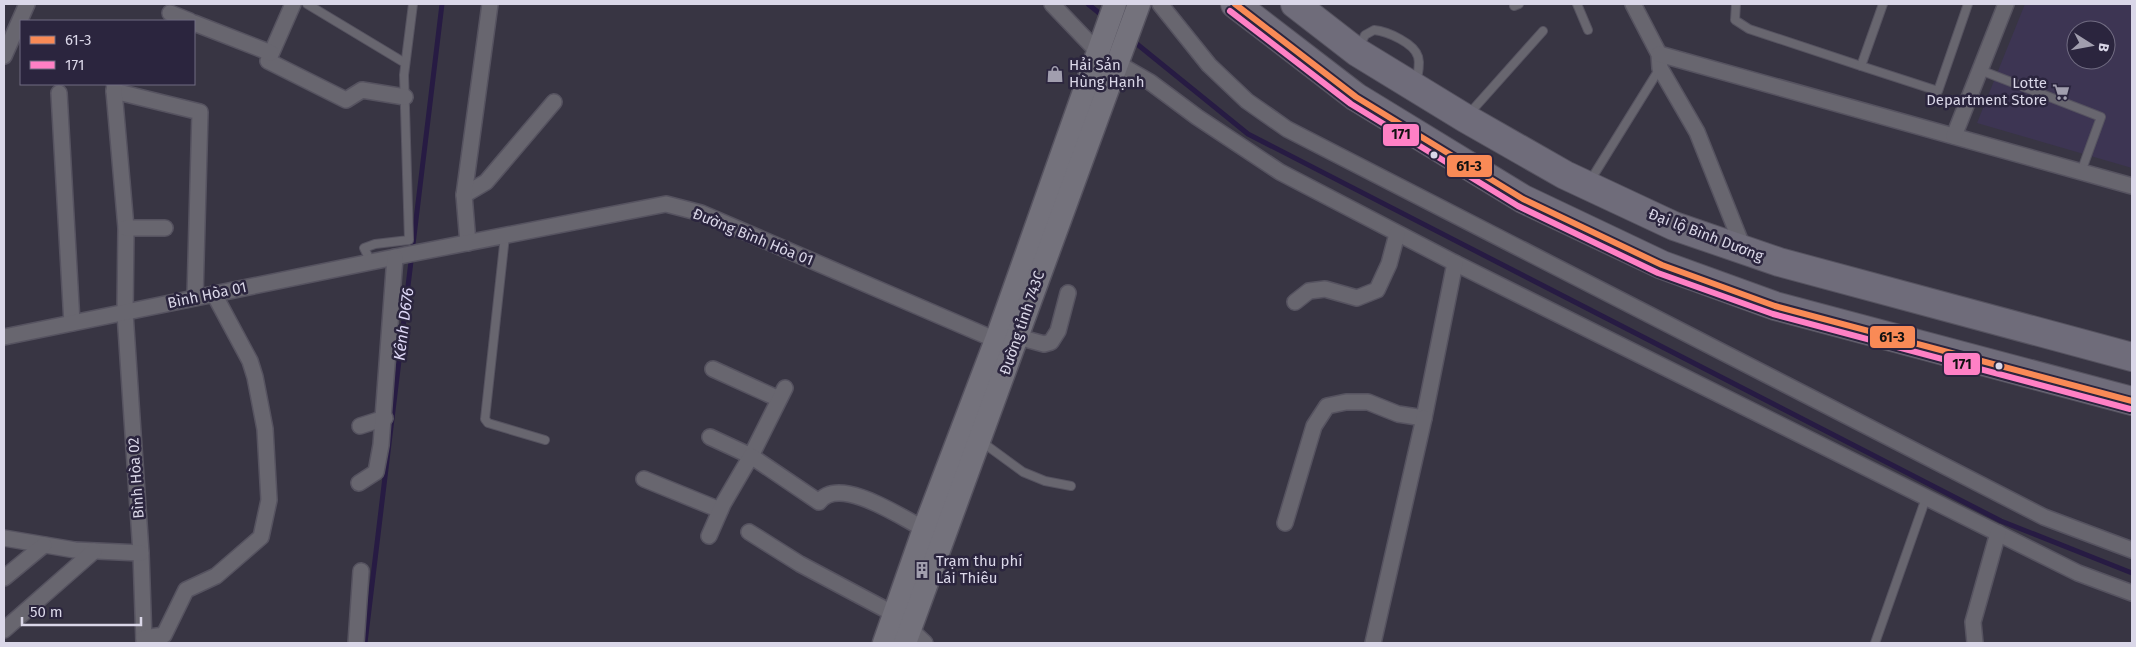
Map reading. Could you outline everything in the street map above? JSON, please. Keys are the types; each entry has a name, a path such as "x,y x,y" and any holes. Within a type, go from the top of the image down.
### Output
{"highway":[{"path":"1235,4 1364,102 1523,199 1644,257 1776,306 2132,401"},
{"name":"Đại lộ Bình Dương","path":"1294,4 1358,52 1465,118 1588,185 1674,226 1789,264 2132,357"}],"main road":[{"name":"Đường tỉnh 743C","path":"884,643 909,632 980,440 1097,52 1115,4"},
{"name":"Đường tỉnh 743C","path":"909,632 924,528 1009,341 1139,4"}],"street":[{"path":"4,56 27,4"},
{"path":"293,4 268,61 346,100 362,90 405,97"},
{"path":"461,244 464,194 490,4"},
{"path":"1052,4 1097,52"},
{"path":"1160,4 1209,65 1247,101 1287,129 2044,517 2132,550"},
{"path":"1633,4 1659,61 1697,132 1744,250"},
{"path":"1954,136 2006,4"},
{"path":"170,13 188,20"},
{"path":"195,23 271,54"},
{"path":"1659,61 1954,136 2132,186"},
{"path":"1117,63 1150,82 1197,117 1280,172 1397,234 2078,573 2132,593"},
{"path":"115,87 200,112 195,297"},
{"name":"Bình Hòa 02","path":"115,87 126,228 125,313 141,553 144,640"},
{"path":"59,93 72,323"},
{"path":"464,194 486,182 554,102"},
{"name":"Đường Bình Hòa 01","path":"410,254 666,204 701,213 1009,341 1044,344 1051,342 1058,331 1068,293"},
{"path":"126,228 165,228"},
{"path":"1295,302 1309,291 1325,289 1357,298 1377,290 1389,264 1397,234"},
{"name":"Bình Hòa 01","path":"4,336 410,254"},
{"path":"359,483 376,472 385,418 395,257"},
{"path":"1373,643 1424,418 1455,264"},
{"path":"144,640 164,635 186,590 216,576 261,536 269,500 265,429 255,377 250,361 214,294"},
{"path":"709,536 720,510 751,456 782,393 713,369"},
{"path":"1285,523 1314,426 1327,406 1346,402 1368,402 1398,414 1424,418"},
{"path":"360,426 385,418"},
{"path":"710,437 751,456 819,502 828,494 846,492 924,528"},
{"path":"644,479 720,510"},
{"path":"749,532 909,632"},
{"path":"1975,643 1973,622 1998,533"},
{"path":"4,538 94,551 141,553"},
{"path":"4,578 44,544"},
{"path":"4,630 94,551"},
{"path":"356,643 361,571"}],"lane":[{"path":"307,4 406,63"},
{"path":"371,262 364,248 375,244 409,240 405,97 406,63 413,4"},
{"path":"1577,4 1588,30"},
{"path":"1736,4 1735,20 1749,29 1938,91 1968,4"},
{"path":"1861,66 1883,4"},
{"path":"1465,118 1543,31"},
{"path":"1588,185 1659,61"},
{"path":"1980,70 2101,117 2081,172"},
{"path":"505,236 485,419 488,423 545,440"},
{"path":"980,440 1024,472 1045,481 1071,486"},
{"path":"1875,643 1926,498"}],"shaded area":[{"name":"Lotte Department Store","path":"2025,4 2132,4 2132,168 1977,123"}],"waterway":[{"name":"Kênh D676","path":"365,643 442,4"},
{"path":"1088,4 1104,17"},
{"path":"1132,40 1248,134 2001,521 2132,573"}],"transit line":[{"name":"61-3","path":"1235,4 1356,97 1523,199 1662,265 1775,306 2132,401"},
{"name":"171","path":"1230,11 1351,104 1518,206 1658,273 1773,314 2130,409"}],"place":[{"name":"Hải Sản Hùng Hạnh","path":"1055,74"},
{"name":"Lotte Department Store","path":"2061,92"},
{"name":"Trạm thu phí Lái Thiêu","path":"922,570"}]}
